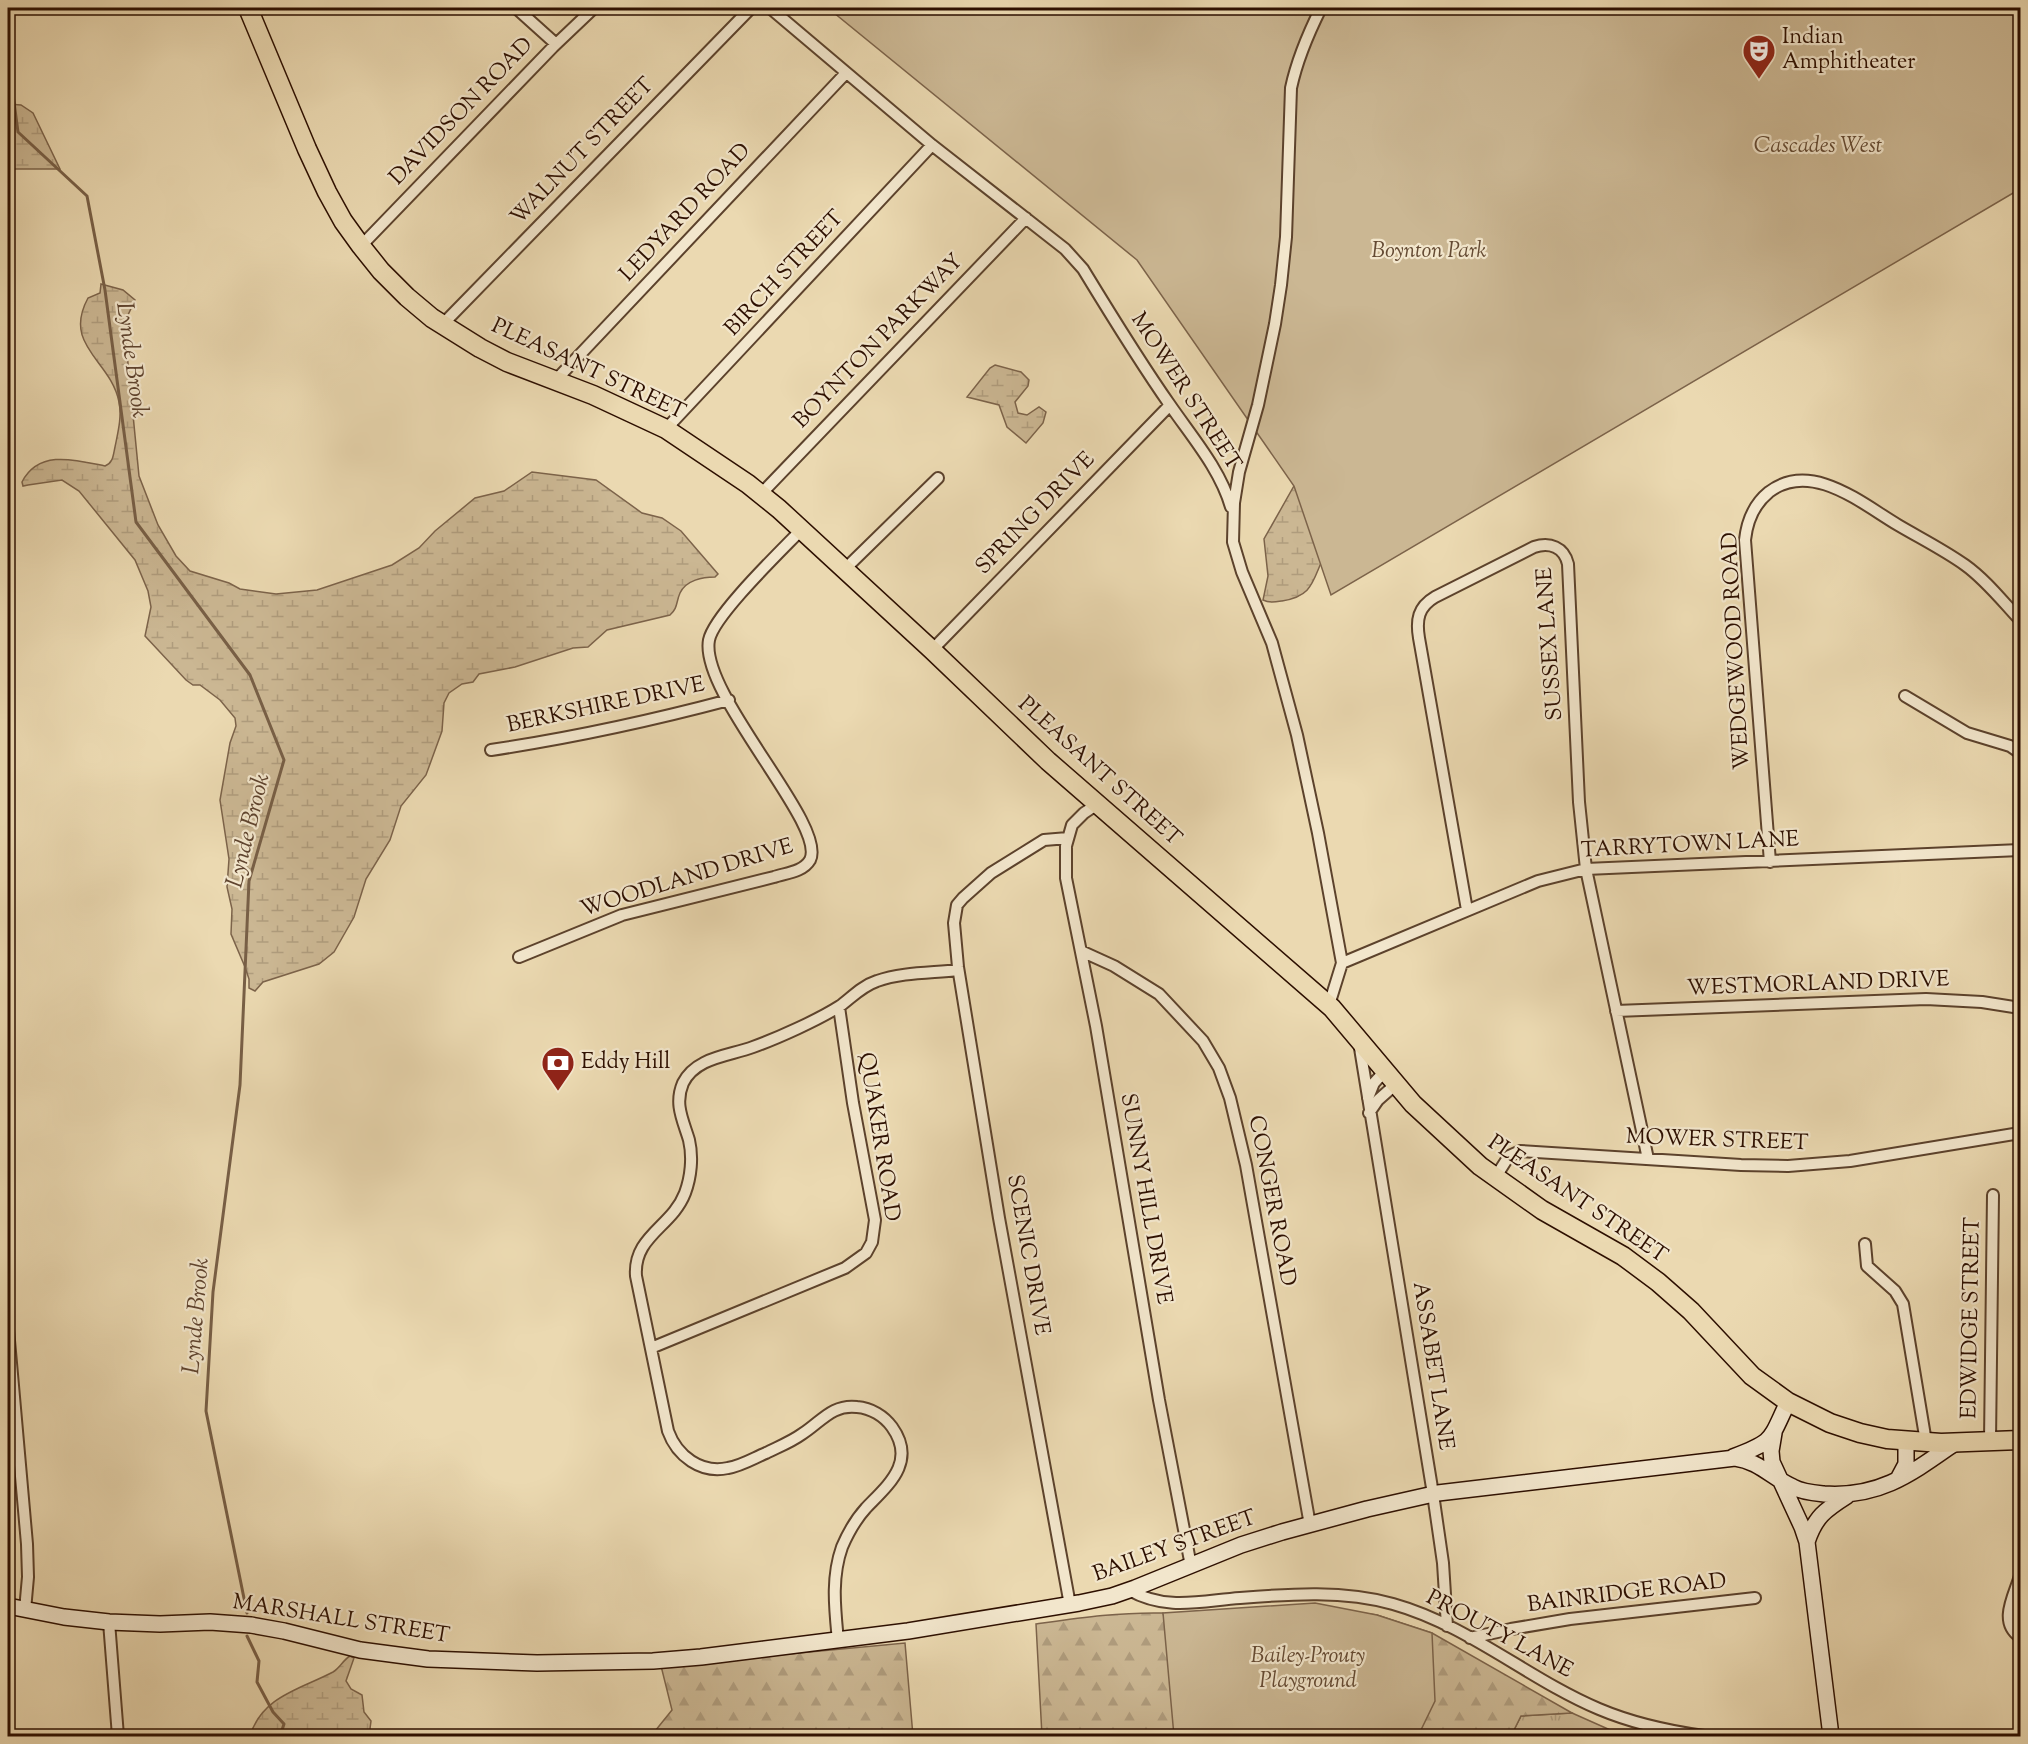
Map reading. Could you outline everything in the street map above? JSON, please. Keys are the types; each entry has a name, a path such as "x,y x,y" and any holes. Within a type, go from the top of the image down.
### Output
{"main road":[{"name":"PLEASANT STREET","path":"248,8 307,149 343,221 381,271 407,297 443,324 507,362 593,395 666,429 760,494 802,529 1096,805 1329,1005 1413,1104 1460,1149 1495,1178 1542,1210 1623,1256 1658,1282 1691,1311 1752,1376 1788,1402 1845,1428 1875,1437 1926,1443 2020,1440"}],"street":[{"path":"516,8 556,44"},
{"name":"DAVIDSON ROAD","path":"361,246 556,44 594,8"},
{"name":"WALNUT STREET","path":"443,324 751,8"},
{"name":"MOWER STREET","path":"770,8 932,145 1065,249 1083,269 1227,491 1233,513 1233,542 1236,555 1272,643 1297,735 1318,833 1342,963 1329,1005"},
{"path":"1233,513 1239,472 1261,394 1281,285 1286,237 1291,88 1295,69 1322,8"},
{"name":"LEDYARD ROAD","path":"555,381 846,73"},
{"name":"BIRCH STREET","path":"666,429 932,145"},
{"name":"BOYNTON PARKWAY","path":"760,494 1026,218"},
{"name":"SPRING DRIVE","path":"932,650 1170,405"},
{"path":"845,569 938,478"},
{"name":"WEDGEWOOD ROAD","path":"1770,862 1745,540 1749,518 1762,498 1781,485 1804,480 1827,484 1966,565 2020,620"},
{"path":"729,700 711,661 709,646 711,632 715,624 802,529"},
{"name":"SUSSEX LANE","path":"1467,910 1417,620 1421,609 1430,600 1541,545 1553,546 1560,549 1569,564 1580,802 1586,869 1648,1159"},
{"path":"1905,696 1967,733 2010,746 2020,753"},
{"name":"BERKSHIRE DRIVE","path":"491,750 551,741 665,717 729,700"},
{"name":"WOODLAND DRIVE","path":"519,957 622,915 797,870 807,863 812,854 809,836 729,700"},
{"path":"1068,838 1072,825 1096,805"},
{"name":"SCENIC DRIVE","path":"1068,838 1044,840 991,873 963,898 956,910 954,923 958,970 999,1218 1070,1605"},
{"name":"SUNNY HILL DRIVE","path":"1068,838 1065,860 1066,878 1096,1026 1159,1400 1191,1566"},
{"name":"TARRYTOWN LANE","path":"1342,963 1538,881 1586,869 2020,850"},
{"name":"CONGER ROAD","path":"1081,951 1114,966 1159,994 1203,1041 1219,1068 1246,1165 1310,1525"},
{"path":"838,1641 834,1593 838,1559 858,1518 890,1484 898,1470 900,1447 895,1432 885,1420 872,1411 857,1407 841,1408 826,1414 802,1434 736,1466 713,1469 698,1465 679,1452 671,1439 636,1276 636,1263 643,1244 676,1211 689,1180 691,1148 679,1105 684,1081 695,1068 705,1062 753,1047 839,1006 859,991 878,981 958,970"},
{"name":"WESTMORLAND DRIVE","path":"1617,1011 1918,999 1954,999 2020,1008"},
{"name":"QUAKER ROAD","path":"651,1348 845,1268 866,1252 872,1242 875,1220 853,1102 839,1006"},
{"name":"ASSABET LANE","path":"1358,1037 1433,1494 1443,1563 1447,1626"},
{"path":"1367,1100 1371,1087 1390,1077"},
{"path":"1369,1113 1390,1077"},
{"name":"MOWER STREET","path":"1495,1178 1509,1156 1520,1151 1756,1166 1803,1166 2020,1134"},
{"name":"EDWIDGE STREET","path":"1990,1441 1994,1196"},
{"path":"1865,1244 1867,1266 1895,1291 1903,1304 1926,1443"},
{"path":"8,1329 27,1544 28,1576 25,1610"},
{"name":"BAILEY STREET","path":"1730,1458 1761,1446 1769,1440 1788,1402"},
{"path":"1774,1433 1771,1456 1807,1542 1831,1737"},
{"path":"1896,1481 1906,1464 1906,1442"},
{"path":"1807,1542 1818,1517 1828,1508 1847,1496 1896,1481 1955,1443"},
{"name":"BAILEY STREET","path":"632,1661 701,1657 838,1641 1070,1605 1112,1596 1242,1545 1367,1509 1433,1494 1730,1458 1753,1463 1794,1488 1815,1493 1847,1496"},
{"path":"2020,1576 2008,1616 2012,1628 2020,1637"},
{"name":"PROUTY LANE","path":"1129,1590 1143,1598 1170,1604 1294,1594 1357,1598 1392,1604 1447,1626 1599,1709 1655,1727 1704,1737"},
{"name":"BAINRIDGE ROAD","path":"1470,1638 1570,1619 1755,1598"},
{"name":"MARSHALL STREET","path":"8,1606 110,1622 160,1624 210,1622 251,1625 360,1650 428,1659 537,1663 632,1661"},
{"path":"110,1622 118,1737"}],"green space":[{"name":"Boynton Park","path":"828,8 2020,8 2020,189 1331,595 1294,486 1137,260"},
{"path":"8,104 21,105 33,113 60,169 8,169"},
{"path":"101,284 123,290 135,300 128,315 125,333 139,476 158,525 176,556 190,571 229,583 240,589 276,594 317,590 392,565 419,548 435,531 475,498 504,491 532,472 596,480 642,513 662,518 681,531 718,574 715,577 700,579 686,585 670,615 607,630 588,647 573,648 515,667 479,674 473,682 462,684 449,693 444,703 442,731 426,775 401,806 390,840 366,879 354,917 334,952 319,964 263,982 255,991 249,988 245,967 231,934 232,909 227,887 229,859 220,800 230,743 236,726 235,718 220,700 200,685 193,685 186,680 145,636 151,607 148,591 135,560 79,491 62,480 23,486 22,482 29,472 48,461 59,459 82,461 105,466 112,459 119,424 119,402 114,387 84,341 81,329 82,315 88,298 100,293"},
{"path":"995,365 1021,372 1029,380 1028,386 1015,402 1018,413 1027,415 1039,407 1046,412 1043,423 1026,443 1007,427 999,405 967,397"},
{"path":"1299,477 1324,556 1314,580 1300,596 1268,602 1263,600 1268,576 1264,539"},
{"name":"Bailey-Prouty Playground","path":"1315,1603 1377,1615 1432,1633 1435,1701 1418,1736 1293,1736 1288,1734 1174,1736 1163,1613"},
{"path":"1318,1607 1377,1615 1432,1633 1572,1713 1521,1716 1511,1736 1042,1736 1036,1624 1115,1614 1163,1613 1181,1679"},
{"path":"905,1643 913,1736 651,1736 672,1710 661,1666"},
{"path":"350,1656 354,1658 346,1681 351,1689 362,1695 364,1712 371,1721 369,1736 250,1736 256,1722 273,1703 284,1695 333,1672"},
{"path":"1572,1713 1617,1733 1632,1736 1511,1736 1521,1716"}],"waterway":[{"name":"Lynde Brook","path":"8,58 18,132 87,196 105,290 136,522 250,675 284,760 249,881 240,1085 213,1292 206,1411 247,1613"},
{"name":"Lynde Brook","path":"247,1636 259,1661 257,1682 273,1712 284,1724 280,1736"}],"place":[{"name":"Indian Amphitheater","path":"1759,80"},
{"name":"Eddy Hill","path":"558,1092"}],"park label":[{"name":"Cascades West","path":"1818,147"}]}
